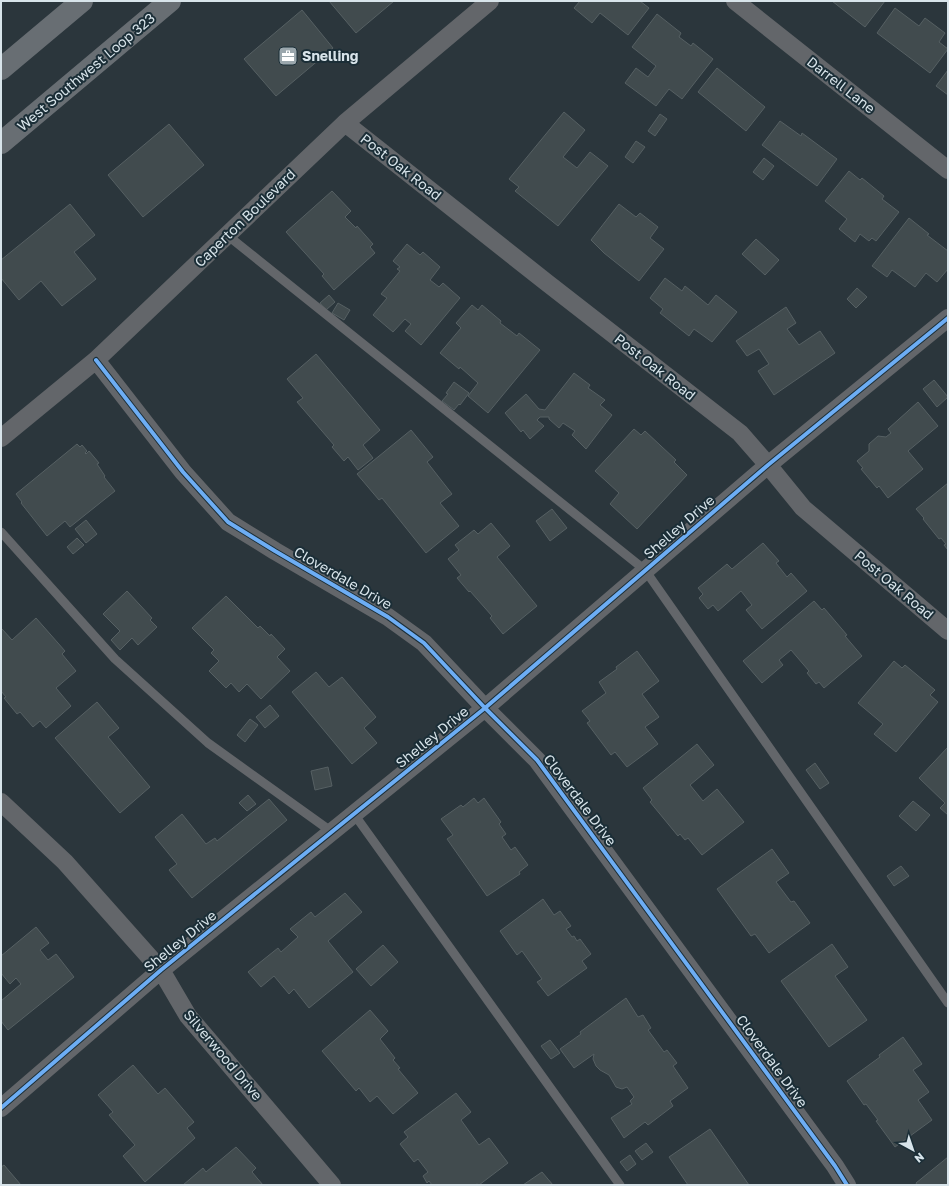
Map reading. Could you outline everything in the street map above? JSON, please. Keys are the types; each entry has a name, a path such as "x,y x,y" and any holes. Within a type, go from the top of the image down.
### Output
{"highway":[{"path":"1,69 82,1"},
{"name":"West Southwest Loop 323","path":"1,143 170,1"}],"street":[{"name":"Caperton Boulevard","path":"1,438 96,360 345,123 490,1"},
{"name":"Darrell Lane","path":"735,1 948,170"},
{"name":"Post Oak Road","path":"345,123 540,278 740,433 803,508 948,631"},
{"name":"Shelley Drive","path":"1,1108 161,970 485,708 768,465 948,318"},
{"name":"Cloverdale Drive","path":"96,360 183,472 228,522 394,621 424,643 485,708 537,760 835,1166 847,1185"},
{"name":"Silverwood Drive","path":"1,802 65,862 161,970 188,1016 332,1185"}],"lane":[{"path":"227,235 646,570 948,1003"},
{"path":"1,532 115,659 208,743 332,832"},
{"path":"354,814 620,1185"}],"building":[{"path":"329,1 394,1 356,33"},
{"path":"580,1 640,1 649,8 628,35 600,13 592,23 574,8"},
{"path":"832,1 885,1 865,27"},
{"path":"895,8 919,26 925,18 945,33 939,42 948,49 930,73 877,33"},
{"path":"302,10 333,48 276,96 244,59"},
{"path":"657,14 681,33 679,37 691,46 693,43 713,59 682,99 669,89 656,106 625,83 636,68 648,77 656,66 632,47"},
{"path":"717,68 765,107 746,131 698,92"},
{"path":"948,70 948,95 936,86"},
{"path":"564,112 585,130 563,157 577,168 590,152 608,166 558,226 515,191 519,187 509,179"},
{"path":"660,114 667,119 655,136 648,131"},
{"path":"780,121 801,136 802,133 837,159 817,186 762,145"},
{"path":"169,124 204,165 143,217 108,175"},
{"path":"636,141 645,147 633,163 625,157"},
{"path":"764,158 774,166 763,180 753,172"},
{"path":"849,171 860,180 862,178 884,196 882,199 899,212 876,241 872,238 869,241 860,234 855,242 839,229 847,219 825,201"},
{"path":"332,191 351,211 345,217 356,228 357,226 373,244 370,247 375,253 334,290 322,276 324,274 286,232"},
{"path":"70,204 95,235 74,252 96,279 62,306 41,281 19,300 1,278 1,260"},
{"path":"619,204 636,217 640,213 658,227 650,238 664,249 639,281 604,253 591,240"},
{"path":"909,218 929,234 927,235 948,251 948,269 937,282 926,273 915,287 892,270 887,277 872,266"},
{"path":"756,239 779,260 765,275 742,254"},
{"path":"407,244 420,255 423,252 440,267 430,280 439,287 443,283 460,298 421,345 405,331 411,324 405,319 393,332 373,315 387,298 381,294 400,271 397,269 400,267 393,261"},
{"path":"665,278 682,291 685,286 708,305 716,295 737,312 712,342 694,329 689,336 660,313 663,309 650,298"},
{"path":"857,288 867,297 856,308 847,299"},
{"path":"329,295 335,302 326,310 320,303"},
{"path":"338,303 350,310 344,320 332,313"},
{"path":"472,305 478,310 482,305 501,321 500,323 517,336 519,333 540,350 488,413 468,396 478,383 460,367 459,369 440,353 461,328 456,323"},
{"path":"786,307 796,323 787,329 799,345 820,331 835,353 774,395 758,371 769,364 759,349 747,356 736,341"},
{"path":"316,354 380,430 363,445 373,458 358,470 348,457 344,461 332,447 334,445 297,402 303,398 287,379"},
{"path":"574,373 590,385 588,388 605,400 600,405 612,415 586,449 572,435 575,431 563,423 559,428 549,419 549,417 540,417 537,420 544,426 530,439 523,430 521,432 505,413 526,394 539,409 545,410"},
{"path":"934,380 948,397 937,407 923,389"},
{"path":"454,382 469,393 454,410 442,401 448,394 446,393"},
{"path":"918,402 938,426 908,451 923,469 888,498 879,486 877,488 861,469 863,468 857,461 869,451 869,444 878,436 886,437 891,433 888,429"},
{"path":"634,429 641,435 645,431 676,460 674,462 687,475 637,529 610,504 619,493 595,471"},
{"path":"411,430 433,457 427,462 452,494 440,503 459,526 426,553 382,498 379,500 357,474"},
{"path":"77,444 80,447 82,445 87,451 85,453 86,454 89,451 99,463 97,464 105,476 104,477 115,491 70,527 65,521 47,536 21,503 22,502 16,494"},
{"path":"948,483 948,550 944,545 946,544 941,538 939,539 916,509"},
{"path":"552,509 567,528 550,541 536,521"},
{"path":"86,520 97,534 86,543 75,529"},
{"path":"491,523 510,546 497,557 537,606 503,634 490,618 492,616 457,578 461,575 448,559 459,550 455,545 474,530 478,534"},
{"path":"77,538 84,545 73,554 67,547"},
{"path":"763,543 779,561 776,563 787,577 791,573 807,591 762,629 746,610 752,605 741,591 718,611 713,605 708,609 699,598 703,594 698,588 727,564 732,569"},
{"path":"127,591 152,618 150,620 157,627 138,645 132,638 120,650 111,640 120,631 103,614"},
{"path":"226,596 258,628 260,626 270,636 271,634 285,649 277,657 290,671 261,699 247,684 239,692 231,683 226,688 209,671 219,661 211,653 214,650 192,628"},
{"path":"814,601 822,610 824,608 847,635 845,636 862,656 824,688 819,682 816,684 807,673 809,671 791,650 779,660 783,665 762,683 743,661"},
{"path":"36,618 65,651 62,654 76,671 56,688 71,706 46,728 40,721 33,727 20,712 17,714 4,698 6,697 1,691 1,630 2,629 12,640"},
{"path":"637,651 659,681 642,694 659,717 645,727 658,744 627,767 615,752 611,755 587,723 590,721 582,711 606,693 599,682 617,669 616,667"},
{"path":"894,661 902,668 905,665 935,690 930,695 938,702 896,752 874,734 883,724 858,703"},
{"path":"316,672 329,687 342,677 376,717 364,728 377,743 352,764 292,692"},
{"path":"97,702 119,728 108,737 150,787 120,813 55,738"},
{"path":"270,705 279,716 265,728 256,717"},
{"path":"250,719 258,725 245,742 237,735"},
{"path":"697,744 714,765 690,785 703,801 717,789 744,822 702,855 688,838 685,840 680,834 678,836 650,802 652,800 643,788"},
{"path":"948,747 948,815 940,808 945,803 919,778"},
{"path":"815,763 829,783 820,789 806,770"},
{"path":"328,767 332,786 315,790 311,771"},
{"path":"248,795 256,804 247,811 239,803"},
{"path":"474,798 478,803 484,798 501,822 499,824 506,834 502,837 511,850 515,847 528,865 519,872 520,874 487,896 447,839 453,835 441,819 461,805 463,807"},
{"path":"269,799 287,820 192,898 169,870 177,864 155,837 182,814 206,844 215,838 217,841"},
{"path":"913,801 930,815 916,831 899,816"},
{"path":"772,849 789,873 776,882 791,902 794,901 810,923 769,953 755,934 751,936 717,889"},
{"path":"901,866 909,876 894,886 887,876"},
{"path":"345,893 362,912 328,941 353,972 309,1008 294,989 289,994 274,976 261,987 248,972 278,948 281,952 298,937 290,929 311,912 315,917"},
{"path":"543,899 554,915 560,911 571,926 566,929 577,941 580,939 591,954 582,961 587,968 548,996 537,982 542,979 522,951 517,955 500,931"},
{"path":"36,927 49,943 40,950 48,960 56,954 74,977 8,1030 1,1021 1,1001 21,984 16,978 10,984 1,973 1,956"},
{"path":"832,944 848,967 835,976 867,1020 829,1047 781,981"},
{"path":"383,945 398,962 371,986 356,969"},
{"path":"626,998 638,1017 643,1015 651,1028 648,1030 664,1052 667,1050 677,1063 673,1066 688,1088 670,1101 673,1106 648,1125 645,1122 624,1138 611,1118 632,1104 630,1101 634,1097 627,1087 622,1089 616,1087 609,1075 596,1066 593,1059 594,1054 574,1068 560,1049 581,1034 580,1032"},
{"path":"370,1010 388,1031 380,1039 395,1058 393,1060 400,1068 398,1069 418,1093 393,1114 377,1096 370,1102 359,1088 356,1091 322,1051"},
{"path":"903,1037 922,1064 913,1070 929,1092 918,1100 932,1120 895,1147 876,1121 878,1120 866,1104 864,1105 847,1081 880,1057 879,1055"},
{"path":"550,1040 560,1053 551,1059 541,1046"},
{"path":"133,1065 158,1094 165,1088 194,1122 187,1128 195,1138 145,1182 123,1156 135,1145 109,1115 113,1112 98,1095"},
{"path":"456,1093 471,1112 461,1120 479,1145 489,1138 508,1163 479,1185 432,1185 429,1181 427,1183 423,1176 428,1172 418,1159 414,1162 400,1144 408,1137 404,1132"},
{"path":"710,1129 749,1185 688,1185 669,1157"},
{"path":"646,1143 653,1152 642,1160 635,1151"},
{"path":"236,1147 256,1168 252,1172 263,1185 183,1185 203,1168 206,1172"},
{"path":"630,1155 636,1164 627,1171 620,1162"},
{"path":"948,1157 948,1185 917,1185 916,1183"},
{"path":"4,1165 21,1185 1,1185 1,1167"},
{"path":"542,1172 553,1185 523,1185"}],"cycle path":[{"path":"1,1108 161,970 485,708 768,465 948,318"},
{"path":"96,360 183,472 228,522 388,617 424,643 485,708 537,760 835,1166 847,1185"}],"place":[{"name":"Snelling","path":"288,56"}]}
